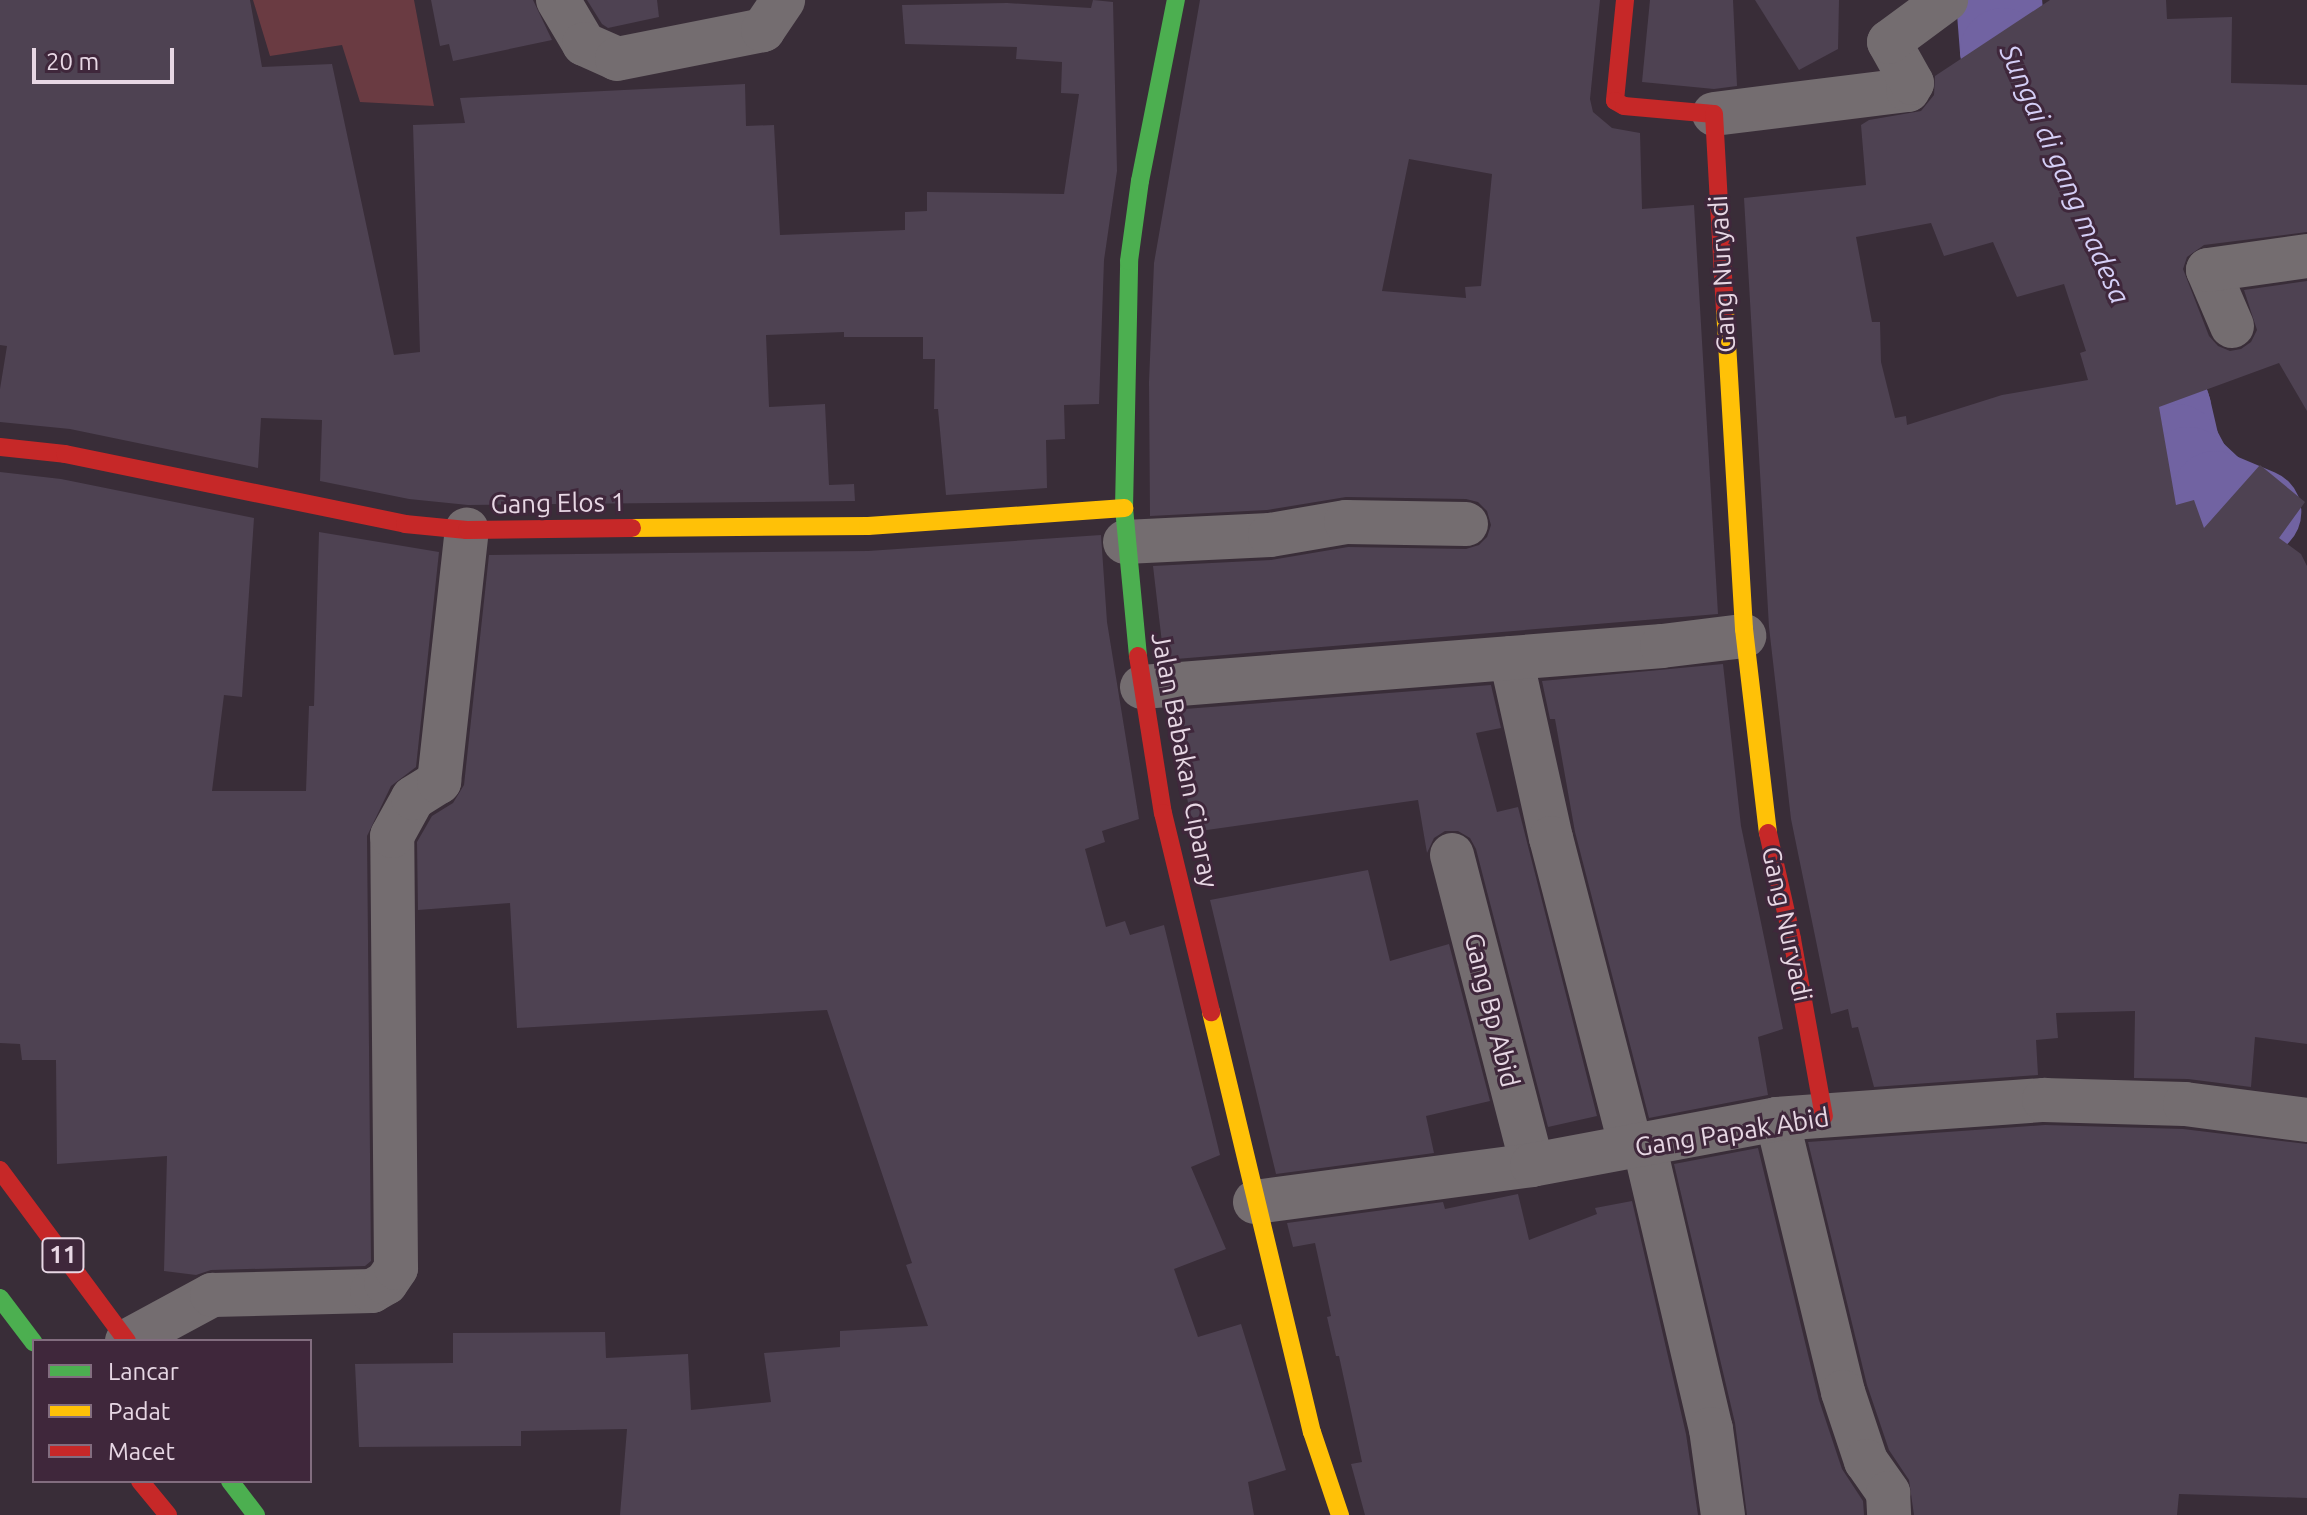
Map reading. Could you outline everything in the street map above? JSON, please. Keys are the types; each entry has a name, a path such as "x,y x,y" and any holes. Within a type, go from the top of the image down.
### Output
{"main road":[{"name":"Jalan Babakan Ciparay","path":"1176,0 1140,181 1129,261 1124,381 1124,525 1142,687 1163,813 1312,1432 1340,1515"},
{"path":"1625,0 1615,101 1624,106 1714,114"},
{"name":"Gang Nuryadi","path":"1714,114 1744,636 1766,823 1792,939 1824,1116"},
{"name":"Gang Elos 1","path":"0,447 65,454 405,524 467,530 1124,525"},
{"name":"11","path":"0,1170 126,1339"},
{"path":"0,1298 32,1340"},
{"path":"142,1483 168,1515"},
{"path":"232,1483 256,1515"}],"street":[{"path":"558,0 584,44 617,59 763,30 783,0"},
{"path":"1714,114 1908,90 1912,83 1889,42 1946,0"},
{"path":"2232,326 2208,270 2307,256"},
{"path":"1124,525 1270,535 1346,522 1466,524"},
{"path":"131,1339 212,1295 372,1291 386,1283 396,1268 392,836 413,798 439,782 467,530"},
{"path":"1142,687 1744,636"},
{"path":"1511,658 1551,838 1637,1146 1711,1429 1723,1515"},
{"name":"Gang Bp Abid","path":"1452,855 1532,1165"},
{"name":"Gang Papak Abid","path":"1255,1202 1532,1165 1777,1119 2044,1100 2185,1104 2307,1120"},
{"path":"1777,1119 1843,1392 1866,1461 1888,1493 1889,1515"}],"shaded area":[{"path":"253,0 414,0 434,106 360,102 342,45 270,56"}],"building":[{"path":"0,0 250,0 262,67 332,64 394,355 420,352 413,125 465,123 460,98 745,84 746,126 774,125 780,235 905,230 905,212 927,211 927,192 1064,194 1079,94 1061,93 1062,62 1016,59 1017,47 905,44 902,5 1007,3 1091,8 1093,0 1113,2 1117,171 1104,260 1099,404 1064,405 1065,439 1046,440 1047,488 946,495 938,409 934,409 935,359 923,359 923,337 844,337 844,332 766,335 769,407 825,404 829,485 854,484 855,501 468,505 409,499 320,481 322,420 261,418 258,468 70,429 0,422 0,389 7,346 0,345"},
{"path":"431,0 533,0 552,40 453,61 449,44 440,46"},
{"path":"587,0 657,0 659,17 608,28"},
{"path":"1200,0 1600,0 1590,99 1593,112 1612,128 1640,133 1642,209 1694,205 1718,614 1164,660 1153,566 1271,560 1348,547 1466,549 1479,545 1487,537 1491,525 1487,511 1478,502 1466,499 1346,497 1267,510 1150,516 1149,382 1154,263","holes":["1409,159 1492,174 1481,286 1465,287 1466,298 1382,291"]},
{"path":"1650,0 1733,0 1737,86 1714,89 1642,82"},
{"path":"1755,0 1839,0 1838,49 1799,70"},
{"path":"2050,0 2166,0 2167,19 2232,17 2231,83 2307,85 2307,232 2204,245 2187,257 2183,269 2209,336 2218,346 2230,351 2241,349 2251,342 2257,330 2244,290 2307,281 2307,411 2279,363 2159,407 2176,505 2194,500 2204,528 2260,465 2305,502 2279,538 2301,554 2307,566 2307,1044 2255,1037 2251,1087 2188,1079 2134,1078 2135,1011 2056,1013 2058,1038 2036,1040 2038,1075 1874,1087 1858,1027 1852,1028 1848,1009 1831,1014 1791,819 1769,627 1744,198 1866,185 1861,125 1869,120 1921,111 1934,95 1935,76","holes":["1931,223 1944,256 1993,242 2017,297 2064,284 2086,351 2080,353 2088,380 2002,395 1907,425 1906,416 1895,418 1881,362 1880,322 1872,322 1856,237"]},
{"path":"0,472 61,479 254,518 242,697 224,695 212,791 306,791 309,706 314,706 319,532 439,552 416,767 391,786 367,836 371,1261 365,1266 211,1270 196,1275 164,1271 167,1156 57,1164 56,1060 22,1060 20,1044 0,1043"},
{"path":"1101,535 1107,622 1139,819 1102,831 1105,842 1085,849 1106,927 1125,921 1130,935 1164,925 1220,1155 1191,1167 1226,1249 1174,1269 1198,1337 1241,1324 1286,1470 1248,1482 1254,1515 620,1515 627,1429 521,1431 521,1446 359,1447 355,1364 453,1363 453,1333 605,1332 606,1358 688,1354 691,1410 771,1402 764,1353 840,1347 840,1331 928,1326 906,1265 912,1263 827,1010 517,1028 510,903 418,910 417,842 432,816 453,803 464,785 489,555 868,551"},
{"path":"1723,664 1741,826 1783,1029 1758,1037 1768,1095 1649,1118 1575,832 1555,719 1550,719 1542,681"},
{"path":"1491,685 1501,728 1476,733 1497,812 1518,807 1597,1116 1548,1127 1476,849 1470,838 1458,831 1445,831 1434,838 1427,853 1418,800 1193,832 1172,710"},
{"path":"1368,870 1390,961 1449,944 1490,1101 1426,1116 1434,1153 1276,1174 1210,900"},
{"path":"2045,1125 2183,1129 2307,1144 2307,1498 2179,1494 2177,1515 1914,1515 1909,1480 1889,1450 1867,1385 1808,1142"},
{"path":"1758,1148 1819,1400 1842,1469 1863,1501 1864,1515 1747,1515 1735,1423 1674,1164"},
{"path":"1518,1194 1529,1240 1597,1214 1595,1208 1632,1201 1686,1434 1698,1515 1365,1515 1351,1464 1362,1462 1339,1356 1336,1356 1327,1317 1331,1316 1315,1243 1293,1247 1287,1223 1443,1202 1445,1209"}],"waterway":[{"name":"Sungai di gang madesa","path":"1999,0 2003,51 2049,142"},
{"name":"Sungai di gang madesa","path":"2153,369 2168,408 2177,447 2189,470 2215,494 2258,512"}],"traffic: fast":[{"path":"1138,656 1124,508 1129,261 1140,181 1176,0"},
{"path":"0,1298 32,1340"},
{"path":"232,1483 256,1515"}],"traffic: slow":[{"path":"1725,309 1744,629 1768,833"},
{"path":"632,528 868,526 1124,508"},
{"path":"1211,1012 1312,1432 1340,1515"}],"traffic: jam":[{"path":"1625,0 1615,101 1624,106 1714,114 1725,309"},
{"path":"0,447 65,454 405,524 467,530 632,528"},
{"path":"1138,656 1163,813 1211,1012"},
{"path":"1768,833 1792,939 1824,1116"},
{"path":"0,1170 126,1339"},
{"path":"142,1483 168,1515"}]}
